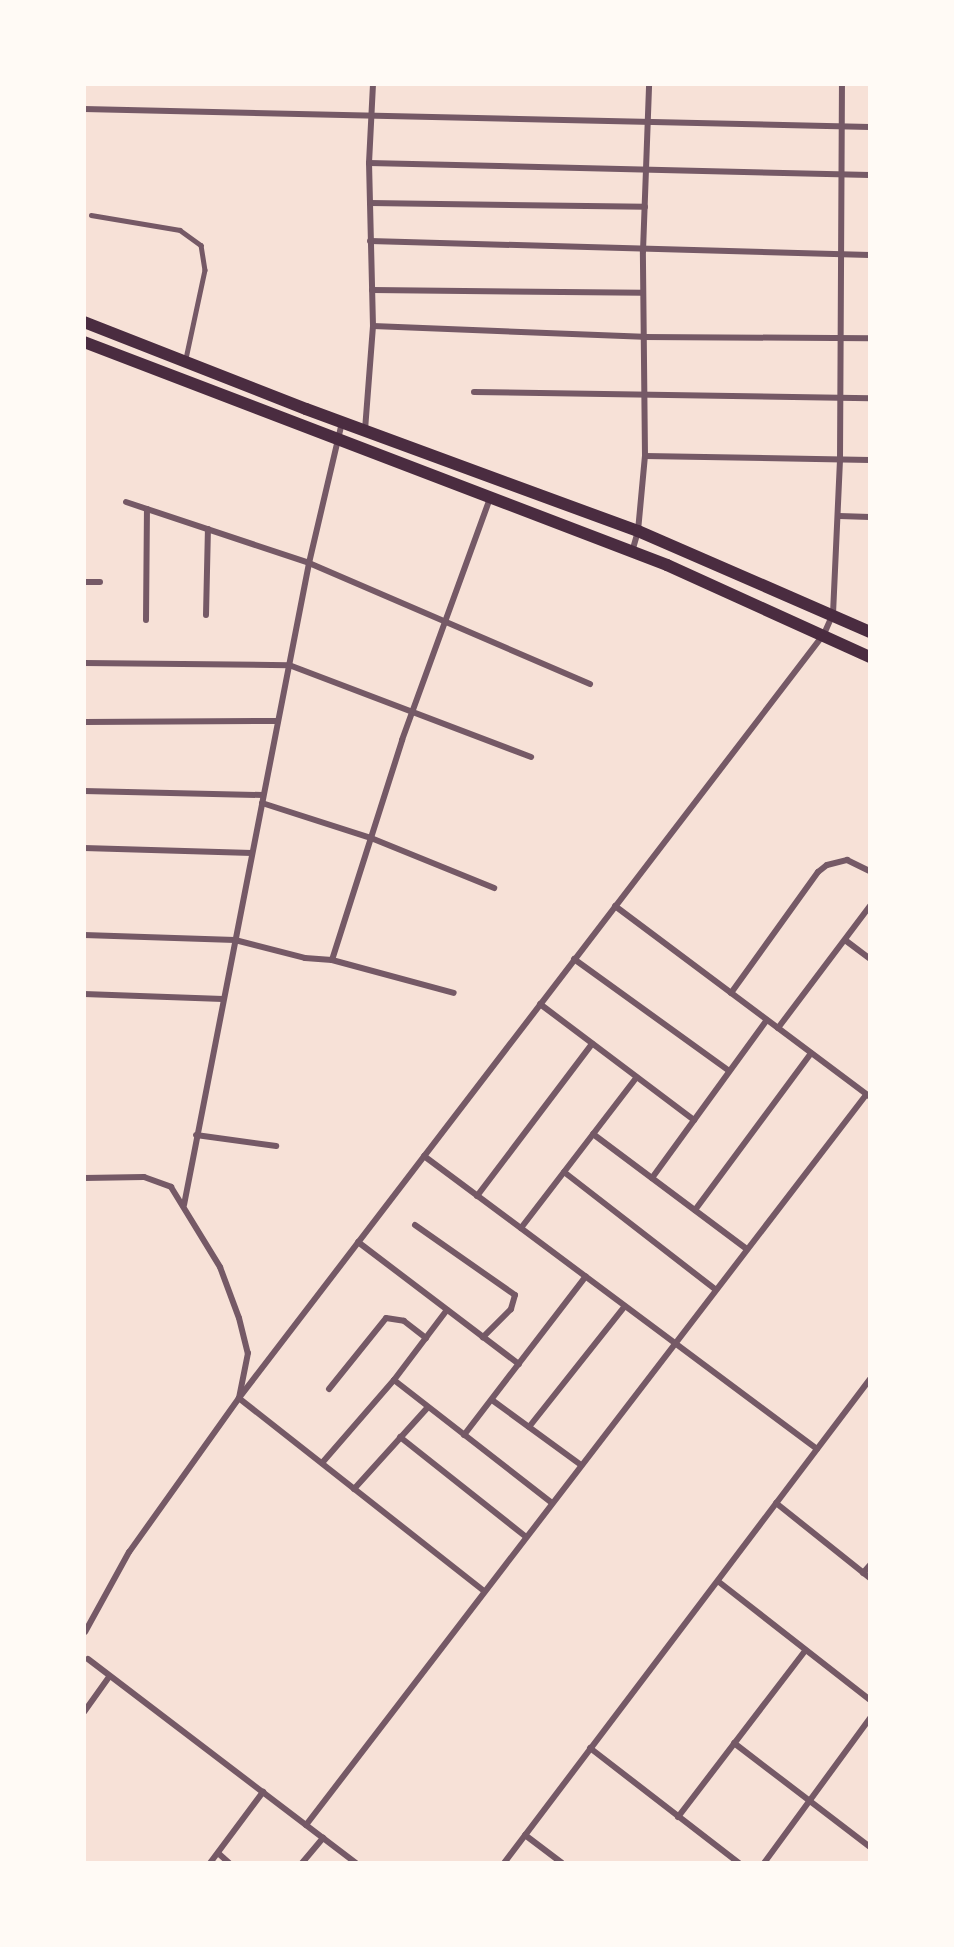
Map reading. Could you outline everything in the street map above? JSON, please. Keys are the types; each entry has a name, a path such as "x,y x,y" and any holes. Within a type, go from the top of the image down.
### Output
{"main road":[{"path":"84,322 342,422 638,531 834,614 870,632"},
{"path":"84,342 632,552 824,634 870,657"}],"street":[{"path":"364,430 373,326 369,164 373,84"},
{"path":"632,552 638,531 645,456 643,251 649,84"},
{"path":"86,1632 129,1552 239,1398 824,634 834,614 840,460 840,254 844,127 842,84"},
{"path":"84,109 372,115 649,125 870,127"},
{"path":"369,164 870,175"},
{"path":"370,203 645,207"},
{"path":"370,242 643,251 870,255"},
{"path":"372,290 643,293"},
{"path":"373,326 643,337 870,338"},
{"path":"474,392 870,398"},
{"path":"184,1205 309,562 342,422"},
{"path":"645,456 870,460"},
{"path":"332,960 444,619 490,498"},
{"path":"126,502 309,562 590,684"},
{"path":"146,620 147,509"},
{"path":"839,516 870,517"},
{"path":"206,615 208,529"},
{"path":"84,582 100,582"},
{"path":"84,663 289,665 413,710 531,757"},
{"path":"84,722 278,721"},
{"path":"84,791 264,795"},
{"path":"262,803 371,838 494,888"},
{"path":"84,848 252,853"},
{"path":"731,993 818,872 827,865 847,860 870,870"},
{"path":"306,1825 747,1249 868,1096 615,906"},
{"path":"778,1028 870,906"},
{"path":"84,935 235,940 305,958 332,960 454,993"},
{"path":"845,940 870,959"},
{"path":"574,959 728,1070"},
{"path":"84,994 223,999"},
{"path":"540,1004 694,1120"},
{"path":"652,1178 728,1070 767,1020"},
{"path":"477,1196 592,1044"},
{"path":"696,1210 812,1053"},
{"path":"521,1228 637,1077"},
{"path":"593,1134 747,1249"},
{"path":"196,1135 276,1146"},
{"path":"424,1156 817,1449"},
{"path":"564,1172 716,1290"},
{"path":"84,1178 158,1180 171,1187 184,1205 219,1267 239,1318 248,1353 239,1398"},
{"path":"415,1225 515,1295 511,1309 483,1337"},
{"path":"358,1242 519,1364"},
{"path":"464,1435 586,1276"},
{"path":"529,1427 625,1306"},
{"path":"322,1463 394,1380 447,1310"},
{"path":"329,1389 386,1318 404,1321 426,1338"},
{"path":"504,1863 719,1582 870,1379"},
{"path":"394,1380 552,1503"},
{"path":"239,1398 484,1592"},
{"path":"492,1400 581,1465"},
{"path":"354,1489 428,1407"},
{"path":"400,1437 526,1537"},
{"path":"776,1503 870,1578"},
{"path":"863,1573 870,1564"},
{"path":"719,1582 870,1700"},
{"path":"678,1817 805,1651"},
{"path":"88,1659 356,1863"},
{"path":"84,1712 109,1677"},
{"path":"764,1863 870,1718"},
{"path":"734,1743 870,1847"},
{"path":"590,1748 739,1863"},
{"path":"210,1863 263,1792"},
{"path":"525,1834 562,1863"},
{"path":"302,1863 323,1838"},
{"path":"218,1853 229,1863"}],"lane":[{"path":"91,215 180,230 201,245 205,270 186,362"}]}
